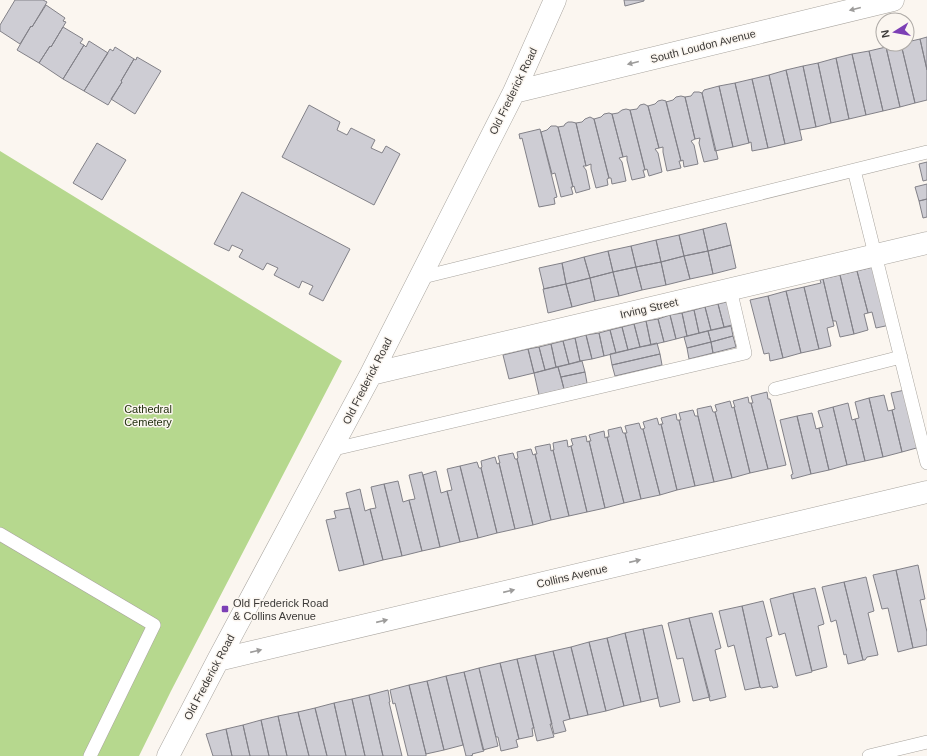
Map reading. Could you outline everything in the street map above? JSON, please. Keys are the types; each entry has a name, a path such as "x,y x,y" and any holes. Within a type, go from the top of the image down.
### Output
{"street":[{"name":"Old Frederick Road","path":"168,756 371,374 514,92 555,0"},
{"name":"South Loudon Avenue","path":"514,92 893,0"},
{"name":"Irving Street","path":"371,374 927,243"},
{"name":"Collins Avenue","path":"218,660 927,492"}],"lane":[{"path":"419,278 927,152"},
{"path":"854,170 927,463"},
{"path":"330,450 745,353 730,289"},
{"path":"775,389 901,357"},
{"path":"0,534 154,625 90,756"},
{"path":"870,756 927,742"}],"green space":[{"name":"Cathedral Cemetery","path":"0,151 342,361 171,691 139,756 0,756"}],"building":[{"path":"15,0 43,0 47,2 20,44 0,31 0,25"},
{"path":"624,0 644,0 644,1 625,6"},
{"path":"46,5 65,18 63,21 66,22 51,47 50,46 39,63 17,50 31,26 32,27"},
{"path":"63,27 83,39 80,43 84,45 63,79 39,63"},
{"path":"927,37 927,70 920,39"},
{"path":"920,39 927,70 927,100 915,103 903,52 915,52 915,40"},
{"path":"89,41 108,53 84,91 63,79 84,45 86,47"},
{"path":"115,47 134,59 108,105 84,91 110,49 113,51"},
{"path":"875,50 875,52 887,52 900,107 883,111 869,51"},
{"path":"869,51 883,111 866,115 852,54"},
{"path":"887,52 903,52 915,103 900,107"},
{"path":"852,54 866,115 849,119 836,58"},
{"path":"137,57 161,71 135,114 111,99 134,59 136,60"},
{"path":"836,58 849,119 831,123 818,63"},
{"path":"818,63 831,123 816,127 803,66"},
{"path":"803,66 816,127 800,130 786,70"},
{"path":"786,70 802,140 785,144 769,75"},
{"path":"769,75 785,144 768,148 752,79"},
{"path":"752,79 768,148 752,151 751,142 749,143 735,83"},
{"path":"735,83 749,143 733,147 719,86"},
{"path":"719,86 733,147 715,151 702,93 704,90"},
{"path":"694,92 702,93 718,159 704,162 699,143 700,138 695,139 685,97 691,96"},
{"path":"681,96 685,97 695,139 691,141 694,145 698,164 684,167 683,160 681,161 666,102"},
{"path":"662,100 666,101 681,161 679,161 681,168 667,171 663,147 659,148 648,106"},
{"path":"644,104 648,106 659,148 655,149 658,153 662,172 649,176 647,169 645,170 630,110 637,109 640,105"},
{"path":"309,105 340,122 337,130 347,135 351,128 375,140 371,148 382,153 386,146 400,154 374,205 282,157"},
{"path":"626,109 630,110 645,170 643,170 645,177 632,180 627,156 623,157 612,114"},
{"path":"609,113 612,114 623,157 619,158 622,162 626,181 612,184 611,178 609,178 594,119"},
{"path":"590,117 594,119 609,178 607,179 608,185 596,188 591,164 586,166 576,123 582,122"},
{"path":"568,122 576,123 586,166 583,166 586,170 590,189 576,193 574,186 573,187 558,127 564,126"},
{"path":"551,126 558,127 573,187 571,187 573,194 561,197 555,173 552,174 541,132 547,130"},
{"path":"540,129 557,197 554,198 555,204 539,207 522,138 520,139 519,134"},
{"path":"97,143 126,160 102,200 73,183"},
{"path":"927,162 927,180 923,181 919,164"},
{"path":"927,184 927,199 919,201 915,187"},
{"path":"242,192 350,249 323,301 309,294 313,286 302,281 299,288 274,275 278,268 267,263 263,270 239,257 243,250 232,245 229,251 214,244"},
{"path":"927,199 927,217 923,218 919,201"},
{"path":"726,223 731,245 708,251 703,229"},
{"path":"703,229 708,251 684,256 679,235"},
{"path":"679,235 684,256 661,262 656,240"},
{"path":"656,240 661,262 636,267 631,246"},
{"path":"731,245 736,268 713,274 708,251"},
{"path":"631,246 636,267 613,272 608,251"},
{"path":"608,251 613,272 590,278 584,257"},
{"path":"708,251 713,274 690,279 684,256"},
{"path":"684,256 690,279 666,285 661,262"},
{"path":"584,257 590,278 566,284 562,263"},
{"path":"661,262 666,285 642,290 636,267"},
{"path":"562,263 566,284 544,289 539,268"},
{"path":"877,266 890,325 876,328 872,312 868,313 857,271"},
{"path":"636,267 642,290 619,296 613,272"},
{"path":"857,271 868,313 864,314 868,330 854,334 840,275"},
{"path":"613,272 619,296 595,301 590,278"},
{"path":"840,275 854,334 840,337 836,321 833,321 823,279"},
{"path":"590,278 595,301 572,307 566,284"},
{"path":"823,279 834,326 827,328 831,346 819,349 804,287 821,283 820,280"},
{"path":"566,284 572,307 548,313 543,289"},
{"path":"804,287 819,349 801,353 786,291"},
{"path":"786,291 801,353 783,358 768,296"},
{"path":"768,296 783,358 770,361 769,353 764,354 750,300"},
{"path":"731,301 736,324 724,327 718,304"},
{"path":"718,304 724,327 711,330 705,307"},
{"path":"705,307 711,330 699,333 694,310"},
{"path":"694,310 699,333 687,336 682,313"},
{"path":"682,313 687,336 676,339 670,315"},
{"path":"670,315 676,339 664,342 658,319"},
{"path":"658,319 664,342 651,345 646,321"},
{"path":"646,321 651,345 640,347 634,324"},
{"path":"634,324 640,347 628,350 622,327"},
{"path":"731,326 733,336 711,342 708,331"},
{"path":"622,327 628,350 616,353 610,330"},
{"path":"610,330 616,353 604,356 599,333"},
{"path":"708,331 711,342 687,348 684,337"},
{"path":"599,333 604,356 592,359 586,335"},
{"path":"586,335 592,359 580,361 575,338"},
{"path":"733,336 736,347 713,353 711,342"},
{"path":"575,338 580,361 569,364 563,341"},
{"path":"563,341 569,364 556,367 551,344"},
{"path":"711,342 713,353 689,359 687,348"},
{"path":"657,343 660,354 612,365 610,354"},
{"path":"551,344 556,367 545,370 539,347"},
{"path":"539,347 545,370 534,373 528,349"},
{"path":"528,349 534,373 509,379 503,355"},
{"path":"660,354 662,365 615,376 612,365"},
{"path":"582,361 585,372 561,377 558,367"},
{"path":"558,367 564,389 539,395 534,373"},
{"path":"585,372 587,383 564,389 561,377"},
{"path":"905,390 920,447 902,452 892,410 895,409 891,393"},
{"path":"767,392 786,465 768,469 751,403 753,403 751,396"},
{"path":"884,395 888,411 892,410 902,452 883,457 869,398"},
{"path":"748,397 749,403 751,403 768,469 750,473 733,401"},
{"path":"869,398 883,457 865,461 855,419 859,418 855,402"},
{"path":"730,401 732,408 734,407 750,473 732,478 715,412 717,411 715,405"},
{"path":"848,403 852,420 855,419 865,461 847,465 833,407"},
{"path":"711,406 713,412 715,412 732,478 714,482 697,409"},
{"path":"833,407 847,465 829,470 819,428 823,427 818,411"},
{"path":"693,410 695,416 698,416 714,482 695,486 679,420 681,420 679,413"},
{"path":"812,413 816,429 819,428 829,470 811,474 797,416"},
{"path":"676,414 677,420 679,420 695,486 677,490 661,424 663,424 661,418"},
{"path":"797,416 811,474 792,479 791,475 793,474 780,420"},
{"path":"657,418 659,425 661,424 677,490 660,495 643,429 645,428 643,422"},
{"path":"639,423 641,429 643,429 660,495 641,499 625,433 627,433 625,426"},
{"path":"621,427 623,433 625,433 641,499 624,503 607,437 609,437 608,430"},
{"path":"604,431 605,438 607,437 624,503 605,508 589,441 591,441 589,435"},
{"path":"586,436 587,442 589,441 605,508 587,512 571,446 573,445 571,439"},
{"path":"567,440 568,447 571,446 587,512 569,516 553,450 553,443"},
{"path":"550,444 551,451 553,450 569,516 551,520 535,454 537,454 535,447"},
{"path":"531,449 533,455 535,454 551,520 533,525 517,459 517,452"},
{"path":"513,453 515,459 517,459 533,525 515,529 498,456"},
{"path":"495,457 497,464 499,463 515,529 497,533 481,468 481,461"},
{"path":"477,462 479,468 481,468 497,533 478,538 460,466"},
{"path":"460,466 478,538 460,542 447,491 452,490 447,469"},
{"path":"436,471 441,493 447,491 460,542 440,547 423,475"},
{"path":"422,472 440,547 422,551 409,500 415,499 409,475"},
{"path":"398,481 403,502 409,500 422,551 402,556 384,484"},
{"path":"384,484 402,556 383,560 370,509 376,508 371,487"},
{"path":"360,489 365,511 370,509 383,560 364,565 346,493"},
{"path":"350,508 364,565 339,571 326,520 336,518 334,511"},
{"path":"918,565 925,599 920,600 927,632 927,645 913,648 896,570"},
{"path":"896,570 913,648 898,652 888,608 882,609 873,575"},
{"path":"866,577 874,611 868,613 878,655 867,657 863,660 844,582"},
{"path":"844,582 863,660 848,664 846,654 844,655 836,620 831,622 822,587"},
{"path":"815,588 824,624 818,626 827,667 812,671 793,593"},
{"path":"793,593 812,672 796,676 785,633 779,635 770,599"},
{"path":"763,601 772,636 766,638 778,687 773,688 772,686 760,687 742,606"},
{"path":"742,606 760,687 745,690 734,645 728,647 719,611"},
{"path":"712,613 721,648 715,650 726,697 710,701 689,618"},
{"path":"689,618 710,697 693,701 683,658 677,659 668,623"},
{"path":"662,625 680,702 660,707 643,629"},
{"path":"643,629 658,698 641,702 625,633"},
{"path":"625,633 641,702 624,706 607,638"},
{"path":"607,638 624,706 606,711 589,642"},
{"path":"589,642 606,711 588,715 571,647"},
{"path":"571,647 588,715 570,719 553,651"},
{"path":"553,651 570,719 563,721 566,731 554,734 535,655"},
{"path":"535,655 554,737 537,741 517,659"},
{"path":"517,659 534,728 532,728 533,736 519,739 500,663"},
{"path":"500,663 519,739 516,740 518,747 501,751 498,737 496,737 479,668"},
{"path":"479,668 498,746 483,750 464,672"},
{"path":"464,672 484,751 472,754 473,755 470,756 466,756 446,676"},
{"path":"446,676 463,745 444,750 427,681"},
{"path":"427,681 444,750 426,754 409,685"},
{"path":"409,685 426,756 408,756 395,703 393,704 390,690"},
{"path":"388,690 389,702 402,756 383,756 369,695"},
{"path":"369,695 383,756 365,756 352,699"},
{"path":"352,699 365,756 346,756 334,703"},
{"path":"334,703 346,756 327,756 315,708"},
{"path":"315,708 327,756 309,756 298,712"},
{"path":"298,712 309,756 287,756 278,716"},
{"path":"278,716 287,756 269,756 261,720"},
{"path":"261,720 269,756 250,756 243,725"},
{"path":"243,725 250,756 232,756 226,729"},
{"path":"226,729 232,756 213,756 206,734"}],"place":[{"name":"Old Frederick Road & Collins Avenue","path":"225,609"}]}
